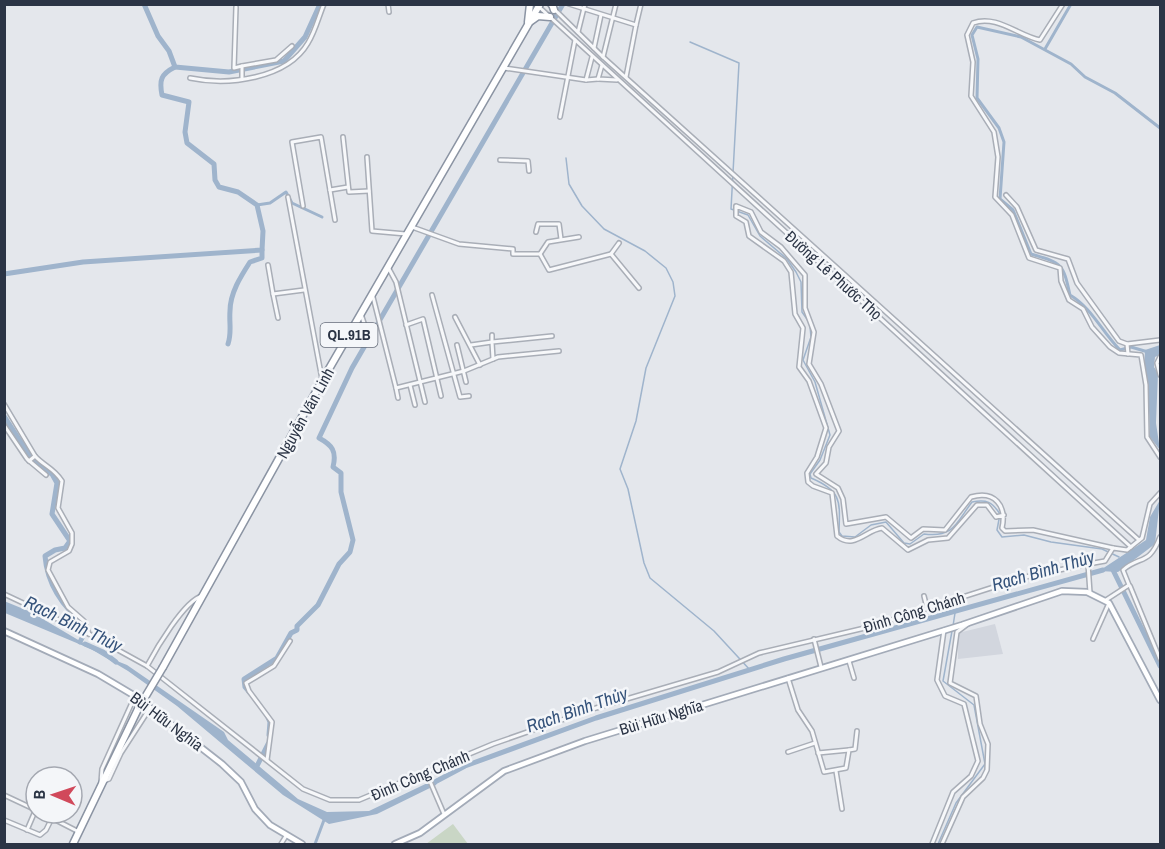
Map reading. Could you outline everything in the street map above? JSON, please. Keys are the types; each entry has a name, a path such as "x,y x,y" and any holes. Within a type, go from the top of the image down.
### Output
{"highway":[{"path":"528,24 530,4"},
{"name":"Nguyễn Văn Linh","path":"101,782 138,708 538,5"},
{"path":"528,24 538,16 550,17"},
{"name":"QL.91B","path":"73,844 101,782"}],"main road":[{"path":"970,622 1062,591 1090,593 1108,602 1161,700"},
{"name":"Bùi Hữu Nghĩa","path":"395,844 420,833 504,771 585,741 970,622"},
{"name":"Bùi Hữu Nghĩa","path":"4,631 98,674 135,696 196,742 241,782 255,809 286,836 302,844"}],"street":[{"path":"190,78 207,82 284,67 308,44 324,4"},
{"path":"388,4 389,12"},
{"path":"569,4 636,25"},
{"path":"578,32 585,4"},
{"path":"603,57 616,4"},
{"path":"626,77 641,4"},
{"path":"1063,4 1040,40 1014,28 989,22 975,22 968,30 973,62 972,100 993,129 997,143 994,194 1012,215 1028,256 1035,262 1060,268 1061,281 1070,302 1083,309 1092,327 1110,347 1119,353 1141,355 1146,385 1147,437 1161,457"},
{"name":"Đường Lê Phước Thọ","path":"538,5 1081,498 1131,547"},
{"name":"Đường Lê Phước Thọ","path":"552,6 603,57 715,155 1139,540"},
{"path":"236,7 232,68 276,60 292,46"},
{"path":"594,48 601,15"},
{"path":"560,117 575,40"},
{"path":"586,80 592,56"},
{"path":"598,79 602,65"},
{"path":"242,67 242,77"},
{"path":"502,68 566,79 619,80"},
{"path":"632,92 638,87"},
{"path":"303,206 292,142 321,137 335,220"},
{"path":"343,137 349,192 369,191"},
{"path":"367,157 373,231 408,234"},
{"path":"500,160 528,160 529,171"},
{"path":"330,190 348,187"},
{"path":"1006,195 1017,207 1036,250 1068,259 1077,283 1120,342 1127,345 1161,340"},
{"path":"288,197 322,381"},
{"path":"764,211 769,204"},
{"path":"1002,516 987,505 977,506 948,538 928,540 908,550 882,528 858,540 846,540 837,536 832,493 813,486 808,480 808,469 817,457 826,428 809,381 798,365 803,328 795,314 793,277 784,261 749,237 747,224 736,214 736,208 751,212 761,232 782,247 805,275 804,308 814,332 809,364 819,379 839,431 829,447 826,463 816,474 838,488 843,499 846,524 886,517 911,538 923,529 945,530 971,497 984,495 999,502 1002,516 1002,528 1005,531 1033,530 1124,550 1144,535 1150,504 1161,493"},
{"path":"536,231 538,224 559,224 561,240"},
{"path":"412,227 459,244 513,249 513,254 540,254"},
{"path":"540,254 548,242 579,237"},
{"path":"540,254 551,270 611,254 619,243"},
{"path":"611,254 614,261 639,288"},
{"path":"268,265 278,318"},
{"path":"389,269 396,282 425,402"},
{"path":"273,294 304,290"},
{"path":"373,295 398,398"},
{"path":"432,295 460,398 469,396"},
{"path":"362,314 369,338"},
{"path":"455,317 480,365"},
{"path":"406,325 423,319 441,396"},
{"path":"492,335 493,359"},
{"path":"470,345 552,336"},
{"path":"457,345 466,382"},
{"path":"1127,345 1128,353"},
{"path":"396,388 464,371 493,359 560,351"},
{"path":"1161,357 1157,363 1161,375"},
{"path":"944,375 950,368"},
{"path":"410,385 415,405"},
{"path":"4,404 34,456 40,462 51,466 62,481 58,508 73,536 71,549 50,562 49,573 68,607 84,621 86,633"},
{"path":"4,425 29,461 46,475"},
{"path":"29,461 34,456"},
{"path":"1081,498 1087,492"},
{"path":"1160,538 1156,549 1144,561 1123,570 1161,658"},
{"name":"Đinh Công Chánh","path":"4,594 86,633 147,666 303,789 330,800 350,801 367,797 493,744 596,708 718,672 739,660 814,639 870,627 1025,577 1089,566 1102,562 1110,556 1113,549"},
{"path":"1156,549 1161,551"},
{"path":"1089,566 1090,593"},
{"path":"1093,639 1108,602 1128,586"},
{"path":"147,666 155,650 193,601 202,596"},
{"path":"924,596 927,609"},
{"path":"942,844 963,797 983,778 988,761 988,744 980,724 977,699 970,691 950,683 957,632 970,622"},
{"path":"932,844 953,792 971,776 978,761 964,704 945,696 937,680 945,630"},
{"path":"814,639 821,667"},
{"path":"266,760 272,722 246,684 274,666 290,641"},
{"path":"848,659 854,678"},
{"path":"788,678 798,710 812,731 824,772 846,768 849,750"},
{"path":"135,696 102,769 101,782 109,779 121,753 150,708"},
{"path":"817,753 855,749 858,731"},
{"path":"788,752 815,743"},
{"path":"836,771 842,810"},
{"path":"426,772 444,815"},
{"path":"4,795 24,804"},
{"path":"4,820 42,834 48,825"},
{"path":"27,830 29,825"},
{"path":"66,825 79,832"},
{"path":"281,844 286,836"}],"shaded area":[{"path":"995,624 1003,654 958,659 958,633"}],"green space":[{"path":"453,824 468,844 426,844"}],"water":[{"path":"1160,345 1160,355 1155,357 1154,367 1158,373 1156,423 1160,450 1150,437 1148,381 1144,370 1145,350"},
{"path":"1160,500 1155,544 1118,572 1099,571 1146,540 1150,517"},
{"name":"Rạch Bình Thủy","path":"4,601 31,612 107,657 127,665 224,732 228,740 298,799 327,812 369,811 440,777 436,785 377,814 329,824 283,795 177,706 128,671 91,649 5,613"}],"waterway":[{"path":"144,4 175,67 229,72 284,61 305,37 320,4"},
{"path":"250,693 245,687 244,679 277,658 291,633 297,630 297,626 318,605 339,564 350,552 353,540 341,492 341,473 333,467 332,449 319,438 352,368 563,4"},
{"path":"1045,49 1071,4"},
{"path":"1148,352 1131,347 1120,350 1091,313 1070,295 1060,266 1031,254 1013,210 1000,199 1004,142 999,128 977,98 978,59 972,35 977,27 1021,37 1071,64 1085,77 1115,93 1160,128"},
{"path":"690,42 739,63 731,209 748,215 760,236 787,259 796,272 801,282 802,312 809,322"},
{"path":"4,274 83,262 262,250 263,231 257,205 238,192 219,187 215,180 214,164 187,143 185,132 189,102 162,95 162,78 175,67"},
{"path":"566,158 569,184 582,206 604,229 645,251 666,268 673,282 675,296 646,368 636,421 620,469 628,489 644,563 650,578 714,631 750,670"},
{"path":"257,205 270,203 286,192 292,203 322,217"},
{"path":"228,344 230,304 234,291 250,262 262,258 262,250"},
{"path":"810,326 811,337 803,360 815,382 830,435 820,460 810,474 811,478 829,488 837,498 839,532 842,536 855,537 871,525 886,522 904,543 910,544 924,534 934,535 948,531 958,522 972,502 985,501 992,504 1000,514 997,530 1002,537 1024,535 1051,542 1102,549 1119,557"},
{"path":"4,416 28,453 39,466 52,474 57,483 52,514 70,541 65,548 55,550 45,556 46,566 57,594 84,622 85,632 80,642"},
{"name":"Rạch Bình Thủy","path":"1112,568 1160,666"},
{"name":"Rạch Bình Thủy","path":"433,783 465,766 596,718 784,659 1103,570"},
{"path":"953,626 955,613"},
{"path":"938,844 956,803 985,764 974,705 943,681 952,631"},
{"name":"Rạch Bình Thủy","path":"85,644 103,652 116,662"},
{"path":"267,715 270,722 269,735"},
{"path":"257,766 268,744"},
{"path":"315,844 324,820"}]}
